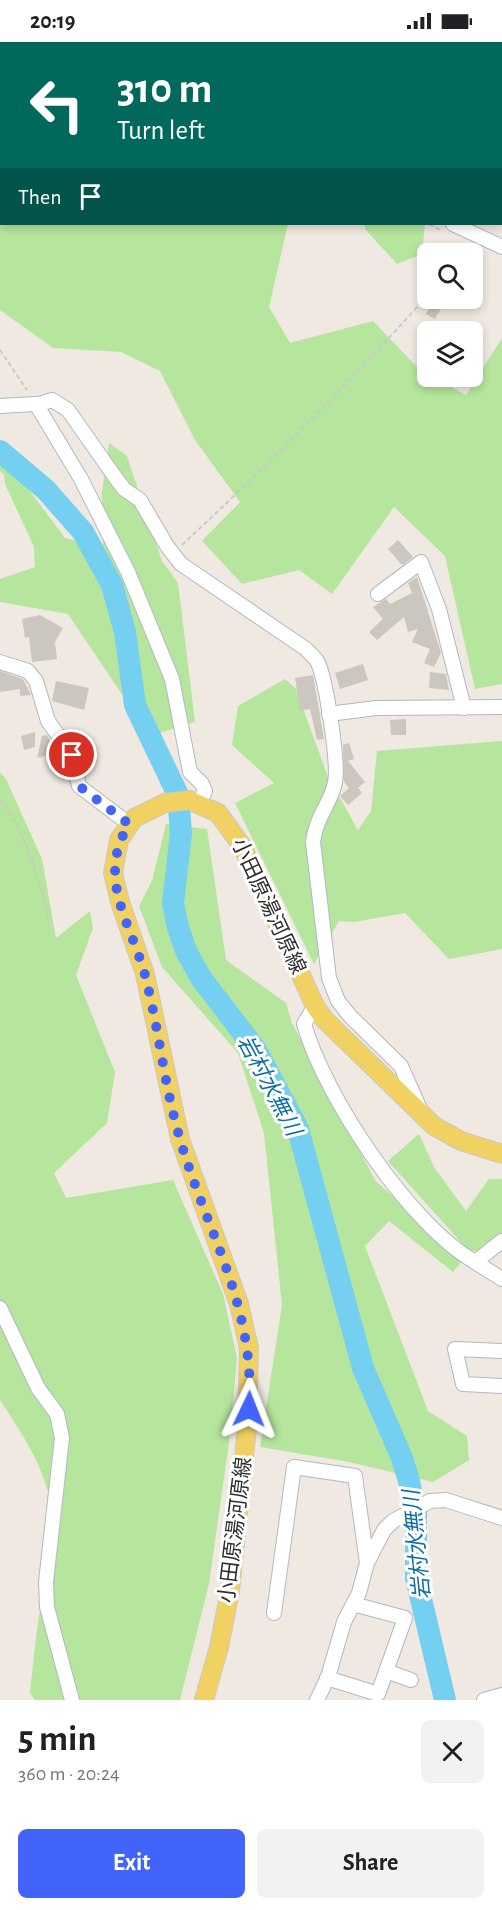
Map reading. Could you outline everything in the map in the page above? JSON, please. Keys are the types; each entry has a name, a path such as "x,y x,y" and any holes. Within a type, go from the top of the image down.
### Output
{"main road":[{"path":"129,824 141,813 165,803 194,802"},
{"name":"小田原湯河原線","path":"194,802 218,813 232,828 315,1006 325,1020 424,1118 461,1141 497,1149"},
{"name":"小田原湯河原線","path":"129,824 115,852 113,873 120,902 145,974 180,1138 240,1304 249,1348 247,1428 230,1591 219,1647 204,1700"}],"street":[{"path":"455,225 502,248"},
{"path":"0,406 36,404 52,400 68,410 115,477 148,510 173,554 198,576 306,649 318,661 329,714 336,775 335,785 315,825 313,842 329,978 338,1001 350,1016 401,1066 424,1118"},
{"path":"36,404 104,522 156,637 172,679 190,772 202,784 205,791 194,802"},
{"path":"378,594 421,562 439,609 464,708"},
{"path":"0,662 28,671 36,681 48,721 72,755 79,786 129,824"},
{"path":"329,714 376,708 502,707"},
{"path":"315,1006 304,1024 312,1054 331,1092 389,1179 453,1249 502,1279"},
{"path":"475,1262 502,1241"},
{"path":"0,1308 38,1388 57,1414 62,1438 46,1582 47,1607 72,1700"},
{"path":"502,1351 456,1349 463,1384 502,1386"},
{"path":"274,1613 294,1467 355,1476 367,1563"},
{"path":"317,1700 327,1678 344,1622 353,1604 367,1563 384,1530 402,1515 430,1501 446,1500 502,1518"},
{"path":"327,1678 378,1694 405,1618 353,1604"},
{"path":"386,1671 411,1680"},
{"path":"484,1700 502,1695"}],"path":[{"path":"173,554 247,485 345,386 417,307"},
{"path":"0,350 36,404"},
{"path":"0,800 12,816 26,851 47,909 49,927"}],"green space":[{"path":"0,225 288,225 269,307 290,343 373,321 417,367 417,387 452,387 466,395 471,387 483,387 483,368 502,338 502,684 475,689 445,556 394,507 332,594 299,570 242,584 202,541 240,502 195,440 160,371 121,352 53,348 0,310"},
{"path":"365,225 425,225 423,243 417,243 417,256 397,264 365,229"},
{"path":"109,443 127,456 162,561 178,583 195,722 150,736 68,614 0,602 0,579 35,567 34,547 5,484 4,474 0,471 0,462 20,478 65,538 103,547 102,492"},
{"path":"285,679 296,689 328,777 358,830 371,811 377,751 502,741 502,949 449,959 405,913 354,922 339,921 314,964 235,803 274,783 232,745 238,706"},
{"path":"0,772 6,779 42,859 56,938 90,911 93,928 76,975 115,1072 107,1123 54,1173 66,1198 173,1180 223,1294 237,1358 229,1442 209,1584 180,1700 35,1700 30,1693 50,1552 52,1520 47,1489 38,1465 0,1400"},
{"path":"166,824 207,829 226,960 286,1003 292,1023 375,1180 462,1261 453,1272 389,1221 365,1246 428,1411 467,1436 469,1460 433,1482 349,1462 260,1447 282,1305 264,1133 238,1053 162,967 139,906 152,881"},
{"path":"419,1134 434,1167 466,1211 489,1179 502,1179 502,1249 469,1251 388,1161"}],"building":[{"path":"429,309 441,309 435,319 426,314"},
{"path":"398,540 413,557 402,565 388,549"},
{"path":"417,577 441,653 434,667 424,663 430,649 412,642 418,629 408,632 404,617 377,640 369,632 383,619 373,607 386,599 390,604 412,593 408,583"},
{"path":"40,615 63,628 55,642 57,659 32,662 29,637 25,638 22,619"},
{"path":"363,664 368,680 340,689 335,673"},
{"path":"0,671 23,679 31,695 20,696 20,689 0,692"},
{"path":"430,672 446,674 449,690 429,688"},
{"path":"313,675 324,739 317,740 310,709 300,711 295,678"},
{"path":"56,681 89,688 84,710 52,701"},
{"path":"406,719 406,735 391,735 390,720"},
{"path":"35,732 35,747 24,750 21,736"},
{"path":"47,735 55,753 37,758 42,736"},
{"path":"349,743 354,759 348,761 365,782 358,788 362,793 348,805 340,796 349,788 344,782 343,745"}],"waterway":[{"name":"岩村水無川","path":"0,451 46,490 83,532 112,585 125,632 135,705 178,795 181,833 173,903 178,928 187,953 201,978 256,1050 298,1129 363,1368 402,1458 409,1481 416,1513 416,1578 445,1700"}],"route":[{"path":"72,755 79,786 89,796 129,824 115,852 113,873 120,902 145,974 180,1138 240,1304 249,1348 249,1409"}]}
